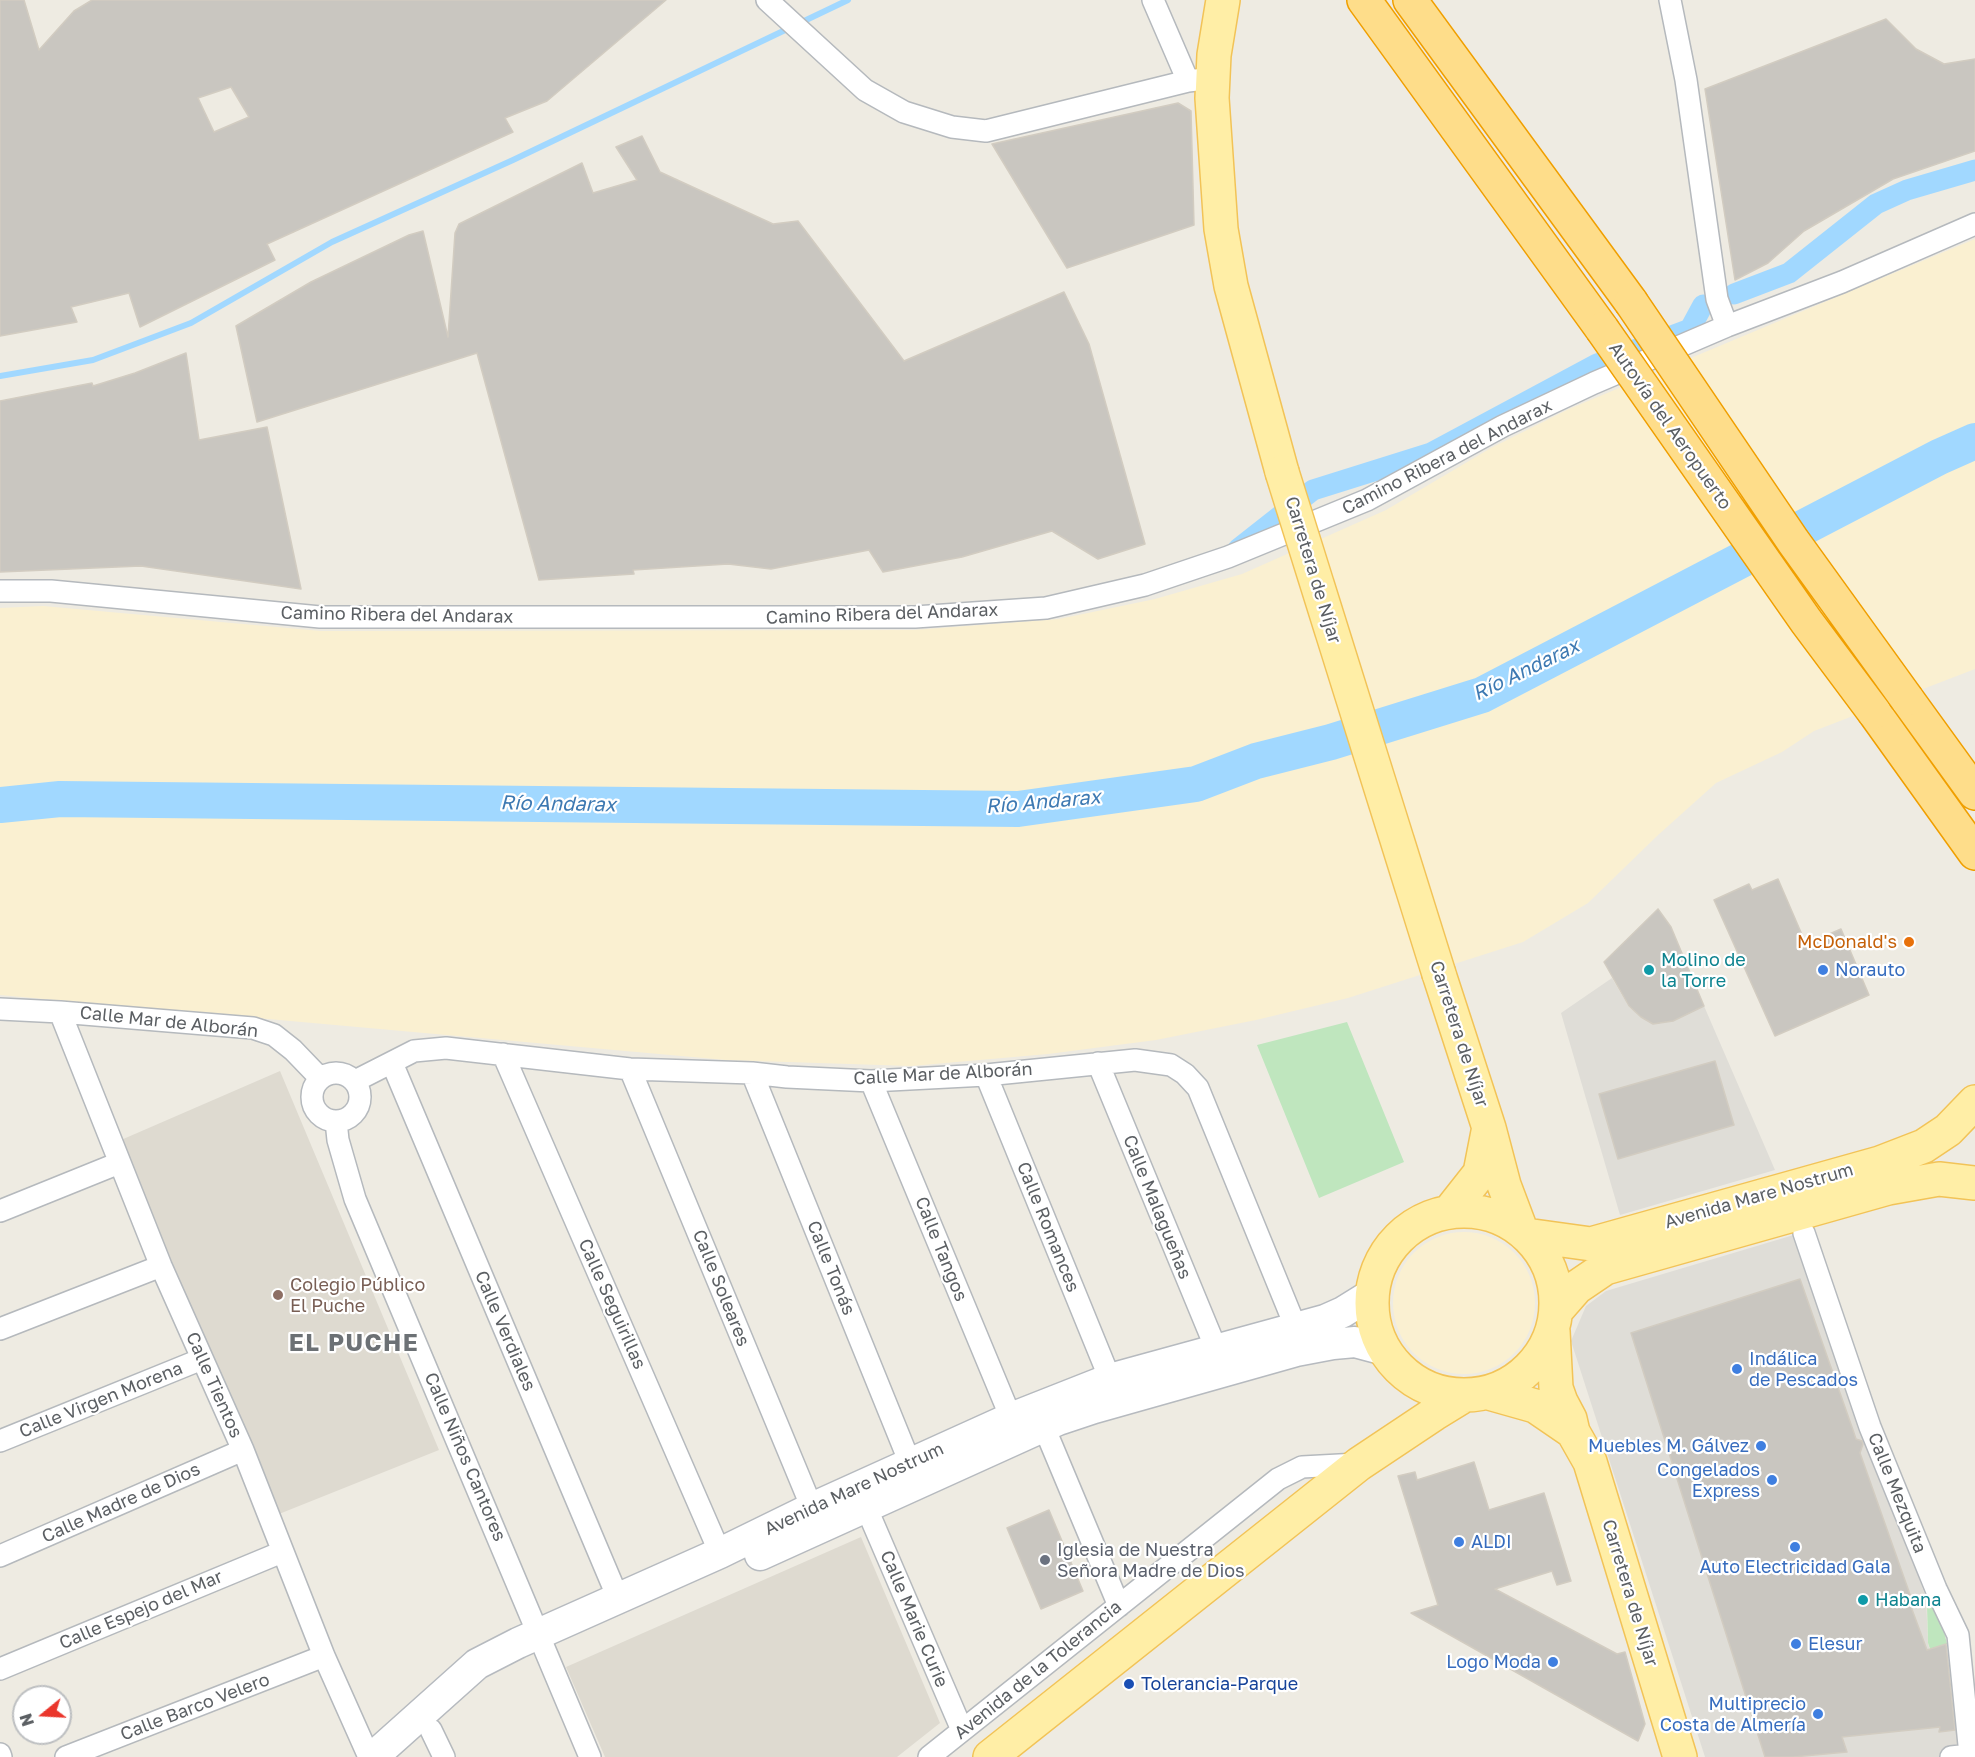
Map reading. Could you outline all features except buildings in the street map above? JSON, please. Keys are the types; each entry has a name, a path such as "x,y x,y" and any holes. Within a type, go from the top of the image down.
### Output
{"highway":[{"name":"Autovía del Aeropuerto","path":"1365,0 1602,329 1806,621 1975,853"},
{"name":"Autovía del Aeropuerto","path":"1410,0 1631,302 1793,541 1975,793"}],"main road":[{"name":"Carretera de Níjar","path":"1223,0 1200,80 1212,98 1221,229 1231,286 1282,472 1489,1128 1504,1185 1524,1233"},
{"name":"Avenida Mare Nostrum","path":"1524,1233 1591,1244 1880,1163 1924,1146 1948,1130 1975,1102"},
{"name":"Carretera de Níjar","path":"1450,1211 1480,1173 1489,1128"},
{"name":"Avenida Mare Nostrum","path":"1555,1319 1577,1287 1605,1268 1888,1188 1939,1179 1975,1183"},
{"path":"1450,1211 1475,1211 1500,1217 1524,1233 1544,1257 1554,1283 1555,1319 1549,1340 1534,1363 1518,1378 1477,1394 1441,1392 1419,1383 1392,1359 1374,1323 1372,1294 1380,1265 1397,1239 1421,1221 1450,1211"},
{"name":"Carretera de Níjar","path":"1555,1319 1554,1382 1573,1431 1590,1462 1672,1748"},
{"name":"Avenida de la Tolerancia","path":"1366,1458 1401,1416 1407,1392 1392,1359"},
{"name":"Carretera de Níjar","path":"1477,1394 1535,1406 1573,1431"},
{"name":"Avenida de la Tolerancia","path":"990,1757 1366,1458 1477,1394"}],"street":[{"path":"770,3 865,90 904,112 952,127 986,131 1200,80 1153,0"},
{"path":"1670,0 1686,80 1717,299 1727,326"},
{"name":"Camino Ribera del Andarax","path":"0,591 51,591 320,617 915,617 1046,608 1145,585 1228,557 1367,500 1503,426 1594,383 1727,326 1842,282 1975,224"},
{"name":"Calle Mar de Alborán","path":"0,1009 253,1028 274,1035 293,1050 320,1078"},
{"name":"Calle Tientos","path":"60,1012 161,1266 243,1450 324,1656 371,1757"},
{"name":"Calle Mar de Alborán","path":"355,1081 414,1051 446,1048 630,1069 752,1073 871,1081 986,1075 1135,1060 1172,1065 1185,1074 1198,1088 1296,1328"},
{"name":"Calle Seguirillas","path":"503,1054 720,1553"},
{"name":"Calle Verdiales","path":"392,1063 618,1598"},
{"name":"Calle Malagueñas","path":"1098,1063 1217,1351"},
{"name":"Calle Soleares","path":"630,1069 812,1508"},
{"path":"338,1072 346,1074 355,1081 361,1098 358,1109 350,1117 336,1121 324,1118 314,1107 312,1090 320,1078 329,1073 338,1072"},
{"name":"Calle Tonás","path":"752,1073 910,1463"},
{"name":"Calle Romances","path":"986,1075 1110,1379"},
{"name":"Calle Tangos","path":"871,1081 1011,1418"},
{"name":"Calle Niños Cantores","path":"336,1121 338,1140 355,1199 590,1757"},
{"path":"0,1212 119,1163"},
{"name":"Calle Mezquita","path":"1803,1233 1870,1427 1936,1589 1967,1633 1961,1756"},
{"path":"0,1329 161,1266"},
{"name":"Avenida Mare Nostrum","path":"404,1757 455,1706 488,1680 510,1667 541,1643 618,1598 1011,1418 1110,1379 1325,1320 1372,1294"},
{"name":"Avenida Mare Nostrum","path":"371,1757 477,1664 541,1643 866,1507 1044,1427 1094,1408 1296,1352 1333,1344 1355,1342 1392,1359"},
{"name":"Calle Virgen Morena","path":"0,1441 202,1359"},
{"path":"1044,1427 1119,1606"},
{"name":"Calle Madre de Dios","path":"0,1556 243,1450"},
{"name":"Avenida de la Tolerancia","path":"930,1757 1278,1479 1302,1467 1366,1458"},
{"name":"Calle Marie Curie","path":"866,1507 962,1730"},
{"name":"Calle Espejo del Mar","path":"0,1669 282,1552"},
{"name":"Calle Barco Velero","path":"66,1757 324,1656"},
{"path":"431,1730 444,1757"}],"shaded area":[{"path":"1612,978 1629,1007 1653,1024 1673,1021 1704,1006 1775,1170 1620,1215 1561,1013"},
{"name":"Colegio Público El Puche","path":"280,1071 439,1450 269,1518 121,1140"},
{"path":"1797,1234 1926,1598 1928,1643 1937,1683 1939,1731 1975,1727 1975,1757 1705,1757 1571,1341 1586,1306 1606,1291"},
{"path":"861,1537 940,1723 897,1757 605,1757 566,1667"}],"green space":[{"path":"1347,1022 1404,1162 1319,1198 1257,1045"},
{"path":"1937,1602 1947,1644 1930,1649 1927,1605"}],"sand":[{"path":"1975,239 1975,669 1814,731 1782,752 1716,783 1588,903 1523,942 1348,998 1256,1020 1156,1040 1048,1054 911,1066 726,1060 0,995 0,608 43,606 321,631 914,630 1059,619 1155,599 1242,574 1386,510 1491,448 1569,409"},
{"path":"1464,1232 1491,1237 1514,1253 1530,1276 1535,1303 1530,1330 1514,1353 1491,1369 1464,1374 1437,1369 1414,1353 1398,1330 1393,1303 1398,1276 1414,1253 1437,1237"}],"waterway":[{"path":"0,376 93,360 191,323 332,242 513,160 848,0"},
{"path":"1734,294 1789,273 1876,204 1907,190 1975,170"},
{"path":"1238,549 1313,490 1431,453 1597,364 1690,329 1703,305"},
{"name":"Río Andarax","path":"0,805 60,799 1018,809 1196,784 1256,761 1331,742 1482,695 1939,457 1975,441"}],"place":[{"name":"McDonald's","path":"1909,942"},
{"name":"Molino de la Torre","path":"1649,970"},
{"name":"Norauto","path":"1823,970"},
{"name":"Colegio Público El Puche","path":"278,1295"},
{"name":"Indálica de Pescados","path":"1737,1369"},
{"name":"Muebles M. Gálvez","path":"1761,1446"},
{"name":"Congelados Express","path":"1772,1480"},
{"name":"ALDI","path":"1459,1542"},
{"name":"Auto Electricidad Gala","path":"1795,1547"},
{"name":"Iglesia de Nuestra Señora Madre de Dios","path":"1045,1560"},
{"name":"Habana","path":"1863,1600"},
{"name":"Elesur","path":"1796,1644"},
{"name":"Logo Moda","path":"1553,1662"},
{"name":"Tolerancia-Parque","path":"1129,1684"},
{"name":"Multiprecio Costa de Almería","path":"1818,1714"}],"district":[{"name":"EL PUCHE","path":"354,1343"}]}
